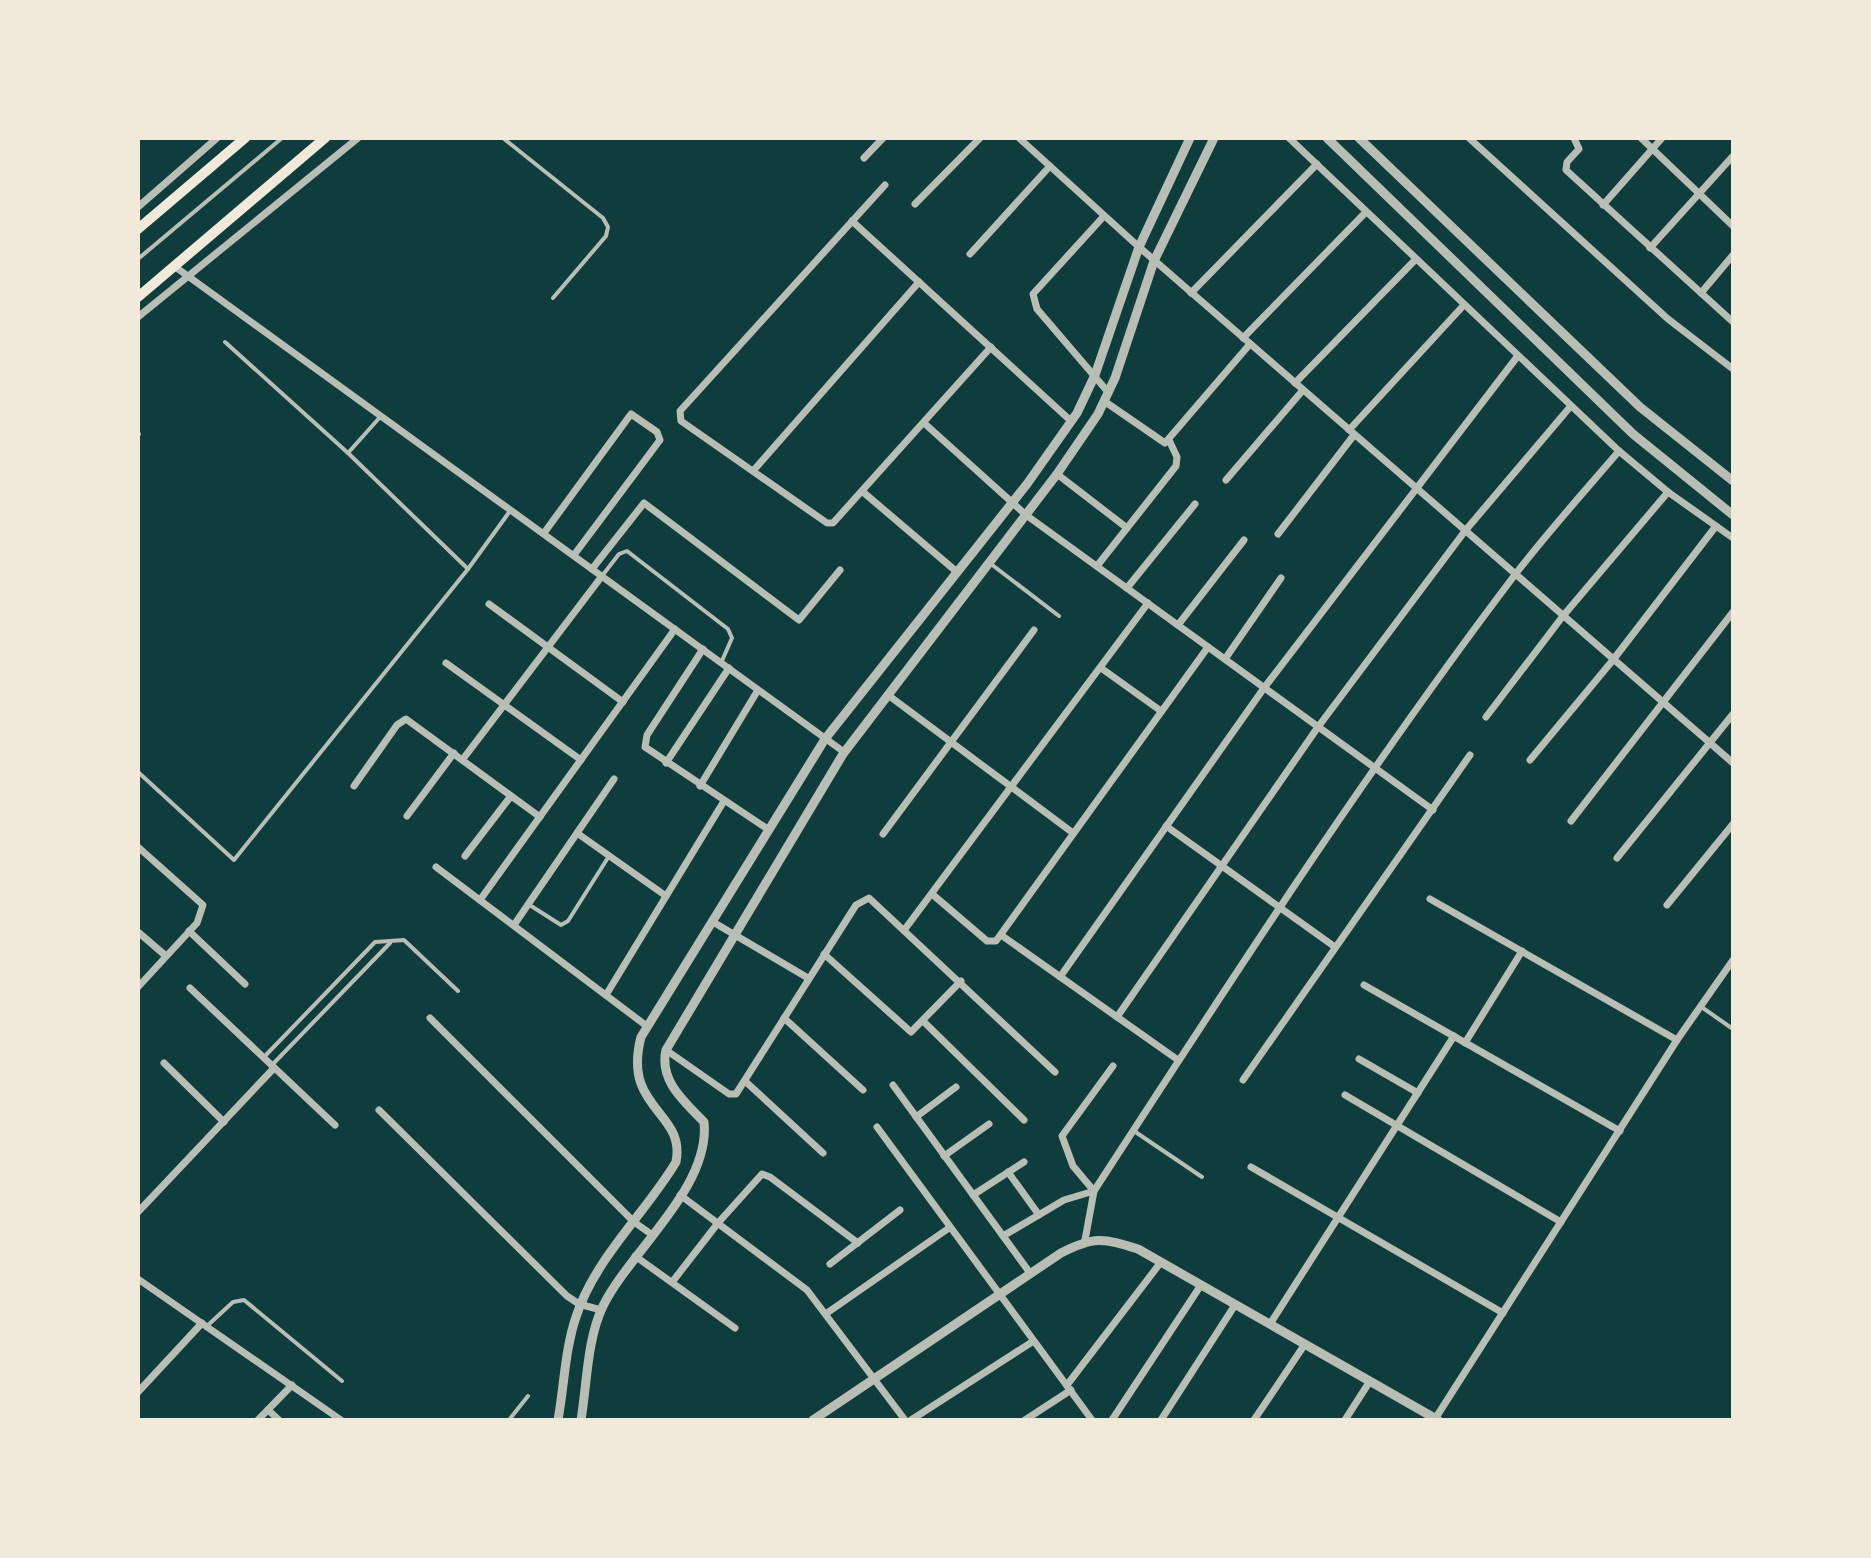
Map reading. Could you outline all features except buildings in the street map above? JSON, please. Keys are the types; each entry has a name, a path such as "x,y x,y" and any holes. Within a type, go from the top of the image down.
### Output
{"main road":[{"path":"138,229 245,138"},
{"path":"138,297 325,138"}],"street":[{"path":"138,207 217,138"},
{"path":"138,317 358,138"},
{"path":"864,158 883,138"},
{"path":"915,204 980,138"},
{"path":"1019,138 1154,261 1733,763"},
{"path":"558,1420 575,1319 581,1303 599,1269 676,1162 679,1147 675,1132 641,1088 635,1061 648,1027 825,739 1013,502 1071,421 1095,375 1139,247 1190,138"},
{"path":"581,1420 601,1310 698,1167 705,1137 704,1122 668,1078 663,1064 666,1050 844,752 1057,474 1106,397 1154,261 1214,138"},
{"path":"1289,138 1570,407 1668,492 1733,538"},
{"path":"1327,138 1633,434 1733,515"},
{"path":"1359,138 1640,407 1733,481"},
{"path":"1469,138 1668,319 1733,369"},
{"path":"1574,138 1579,149 1567,162 1566,170 1733,322"},
{"path":"1641,138 1733,226"},
{"path":"1603,205 1662,138"},
{"path":"1650,248 1733,156"},
{"path":"1191,293 1317,164"},
{"path":"970,254 1050,166"},
{"path":"885,185 680,411 681,421 827,523 837,521 991,347"},
{"path":"1243,338 1366,212"},
{"path":"1104,216 1033,294 1037,309 1095,375 1106,397 1161,443 1169,440 1250,344"},
{"path":"852,221 1071,421"},
{"path":"1701,293 1733,255"},
{"path":"1295,383 1415,260"},
{"path":"174,266 844,752"},
{"path":"753,471 919,282"},
{"path":"1278,534 1352,432 1463,306"},
{"path":"1060,977 1264,688 1517,357"},
{"path":"1226,480 1303,390"},
{"path":"1117,1017 1318,727 1465,531 1570,407"},
{"path":"544,533 631,414 657,432 660,440 574,555"},
{"path":"924,423 1026,515 1433,810"},
{"path":"1097,566 1178,462 1169,440"},
{"path":"1085,1240 1094,1191 1178,1060 1375,768 1515,574 1619,451"},
{"path":"1057,474 1127,528"},
{"path":"863,492 957,572"},
{"path":"1486,717 1563,616 1668,492"},
{"path":"592,569 644,503 799,620 840,570"},
{"path":"1127,588 1195,504"},
{"path":"1530,760 1613,660 1716,526"},
{"path":"1178,625 1244,540"},
{"path":"463,759 602,576"},
{"path":"1225,659 1281,578"},
{"path":"905,929 1148,603"},
{"path":"489,604 623,702"},
{"path":"1571,821 1733,612"},
{"path":"480,900 675,629"},
{"path":"883,834 1034,630"},
{"path":"932,894 987,941 996,941 1208,647"},
{"path":"703,649 644,742 650,753 769,830"},
{"path":"446,663 581,760"},
{"path":"666,763 729,668"},
{"path":"1101,668 1161,711"},
{"path":"700,786 758,690"},
{"path":"888,695 1073,833"},
{"path":"1617,858 1733,714"},
{"path":"354,786 402,720 411,720 540,817"},
{"path":"407,816 454,753"},
{"path":"1243,1080 1470,755"},
{"path":"514,925 614,779"},
{"path":"465,856 511,796"},
{"path":"606,995 724,801"},
{"path":"1667,905 1733,824"},
{"path":"1166,826 1335,947"},
{"path":"577,833 666,896"},
{"path":"138,847 203,905 203,913 189,931 138,987"},
{"path":"436,867 648,1027"},
{"path":"1430,899 1677,1040"},
{"path":"666,1050 729,1094 736,1094 808,978 862,900 875,901 1055,1072"},
{"path":"713,922 808,978"},
{"path":"189,931 245,984"},
{"path":"138,933 166,956"},
{"path":"1001,935 1178,1060"},
{"path":"1465,1043 1522,951"},
{"path":"824,954 911,1032 961,981"},
{"path":"813,1420 1030,1273 1085,1240 1106,1239 1138,1249 1436,1419 1677,1040 1733,960"},
{"path":"1364,985 1620,1131"},
{"path":"190,988 335,1125"},
{"path":"430,1018 634,1222 651,1234"},
{"path":"784,1018 863,1090"},
{"path":"923,1021 1024,1120"},
{"path":"1270,1324 1454,1036"},
{"path":"1359,1059 1418,1093"},
{"path":"164,1063 224,1122"},
{"path":"1094,1191 1073,1166 1062,1136 1113,1066"},
{"path":"138,1212 273,1067"},
{"path":"746,1082 823,1153"},
{"path":"893,1085 1030,1273"},
{"path":"916,1117 956,1087"},
{"path":"1345,1095 1561,1222"},
{"path":"379,1110 567,1296 601,1310"},
{"path":"944,1156 989,1124"},
{"path":"877,1127 998,1296 1092,1420"},
{"path":"973,1195 1024,1162"},
{"path":"1251,1167 1503,1313"},
{"path":"1008,1172 1039,1215"},
{"path":"673,1281 718,1223 762,1174 858,1243"},
{"path":"1003,1236 1064,1200 1094,1191"},
{"path":"680,1195 795,1280 827,1313 905,1420"},
{"path":"830,1264 900,1210"},
{"path":"827,1313 949,1228"},
{"path":"635,1256 735,1328"},
{"path":"1025,1420 1069,1388 1161,1262"},
{"path":"138,1279 341,1420"},
{"path":"1112,1420 1201,1285"},
{"path":"1161,1420 1235,1305"},
{"path":"138,1392 205,1325"},
{"path":"911,1420 1032,1342"},
{"path":"1254,1420 1305,1344"},
{"path":"1345,1420 1370,1381"},
{"path":"258,1420 292,1385"},
{"path":"268,1410 279,1420"}],"lane":[{"path":"138,259 282,138"},
{"path":"503,138 603,218 608,227 606,236 553,298"},
{"path":"225,342 348,453 468,569"},
{"path":"348,453 381,415"},
{"path":"138,772 234,860 468,569 511,509"},
{"path":"602,576 619,554 627,551 728,629 732,638 721,663"},
{"path":"989,563 1059,616"},
{"path":"528,904 561,925 568,921 609,856"},
{"path":"263,1058 375,942 404,940 458,991"},
{"path":"273,1067 390,943"},
{"path":"1700,1006 1733,1029"},
{"path":"1133,1131 1202,1177"},
{"path":"205,1325 233,1302 244,1300 342,1381"},
{"path":"509,1420 528,1396"}]}
